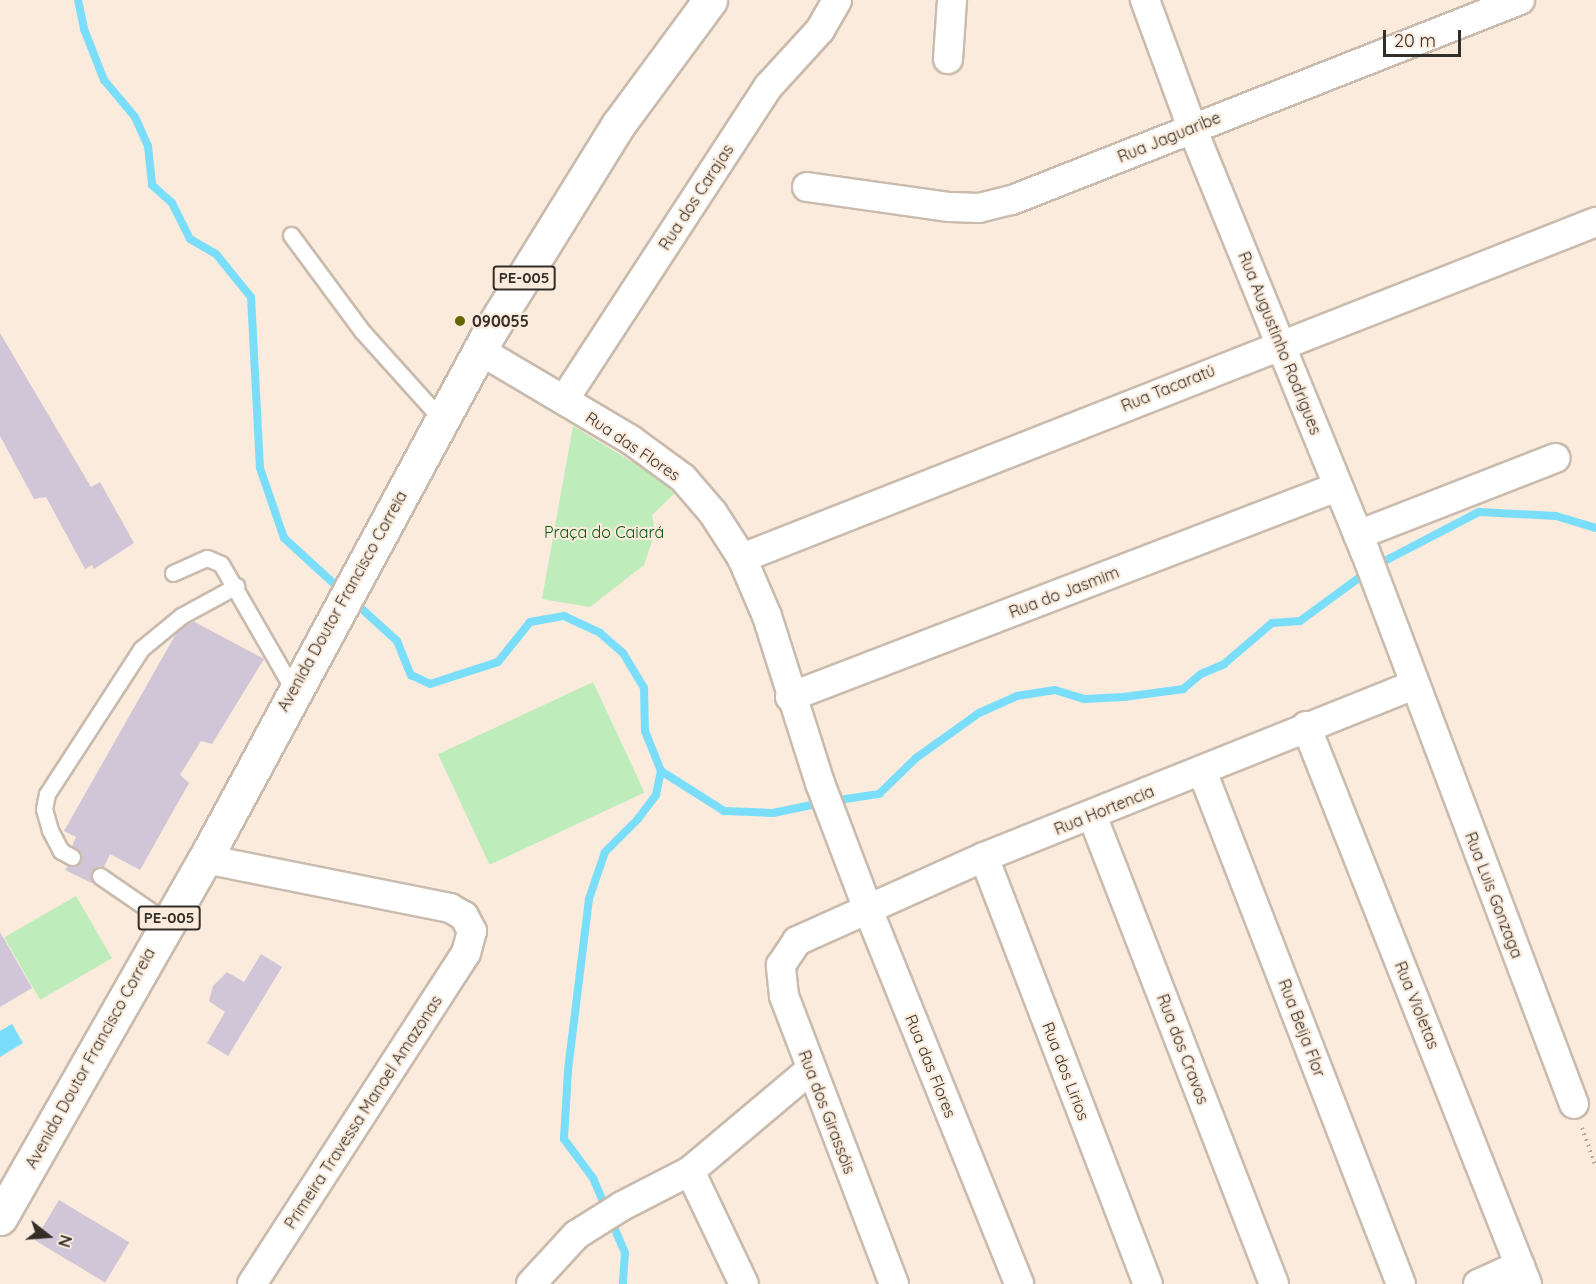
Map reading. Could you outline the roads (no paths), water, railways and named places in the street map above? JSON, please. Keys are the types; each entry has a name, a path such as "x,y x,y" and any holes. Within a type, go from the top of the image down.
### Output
{"main road":[{"name":"Avenida Doutor Francisco Correia","path":"0,1218 205,859 293,689 479,350 618,125 710,0"}],"street":[{"name":"Rua dos Carajas","path":"564,400 768,87 820,30 837,0"},
{"path":"948,59 952,0"},
{"name":"Rua Augustinho Rodrigues","path":"1145,0 1192,128 1283,343 1414,686"},
{"name":"Rua Jaguaribe","path":"807,187 979,208 1012,200 1520,0"},
{"name":"Rua Tacaratú","path":"742,558 1283,343 1596,222"},
{"name":"Rua das Flores","path":"479,350 631,440 683,478 713,513 742,558 767,616 790,697 867,907 1019,1284"},
{"path":"1361,543 1556,458"},
{"name":"Rua do Jasmim","path":"790,697 1337,487"},
{"name":"Rua Hortencia","path":"797,941 867,907 984,857 1202,771 1306,726 1414,686"},
{"name":"Rua Luis Gonzaga","path":"1414,686 1574,1104"},
{"name":"Rua Violetas","path":"1306,726 1524,1275"},
{"name":"Rua Beija Flor","path":"1202,771 1401,1284"},
{"name":"Rua dos Cravos","path":"1092,815 1274,1284"},
{"name":"Rua dos Lirios","path":"984,857 1148,1284"},
{"name":"Primeira Travessa Manoel Amazonas","path":"205,859 450,908 464,916 472,939 252,1284"},
{"name":"Rua dos Girassóis","path":"797,941 781,965 780,980 810,1070 894,1284"},
{"path":"531,1284 576,1235 622,1206 690,1171 810,1070"},
{"path":"690,1171 744,1284"},
{"path":"1478,1284 1524,1275"}],"lane":[{"path":"291,234 362,331 442,420"},
{"path":"173,573 207,558 221,564 236,586 293,689"},
{"path":"67,854 44,809 47,794 141,649 167,625 236,586"},
{"path":"100,876 167,922"}],"water":[{"path":"12,1024 23,1043 0,1057 0,1031"}],"waterway":[{"path":"78,0 84,29 104,80 135,117 148,146 152,185 172,203 190,239 216,254 251,297 260,468 284,538 341,590"},
{"path":"1377,565 1479,512 1556,516 1596,528"},
{"path":"832,801 879,794 916,758 979,713 1017,696 1055,690 1085,699 1124,697 1183,689 1201,674 1224,664 1272,623 1300,621 1367,572"},
{"path":"352,600 397,641 411,675 430,684 498,662 530,622 564,616 600,633 623,653 644,688 645,731 661,771 656,795 638,819 605,852 589,899 568,1071 564,1139 593,1178 606,1209"},
{"path":"661,771 724,811 773,813 821,803"},
{"path":"611,1220 625,1253 623,1284"}],"place":[{"name":"090055","path":"460,321"}],"park label":[{"name":"Praça do Caiará","path":"604,532"}]}
